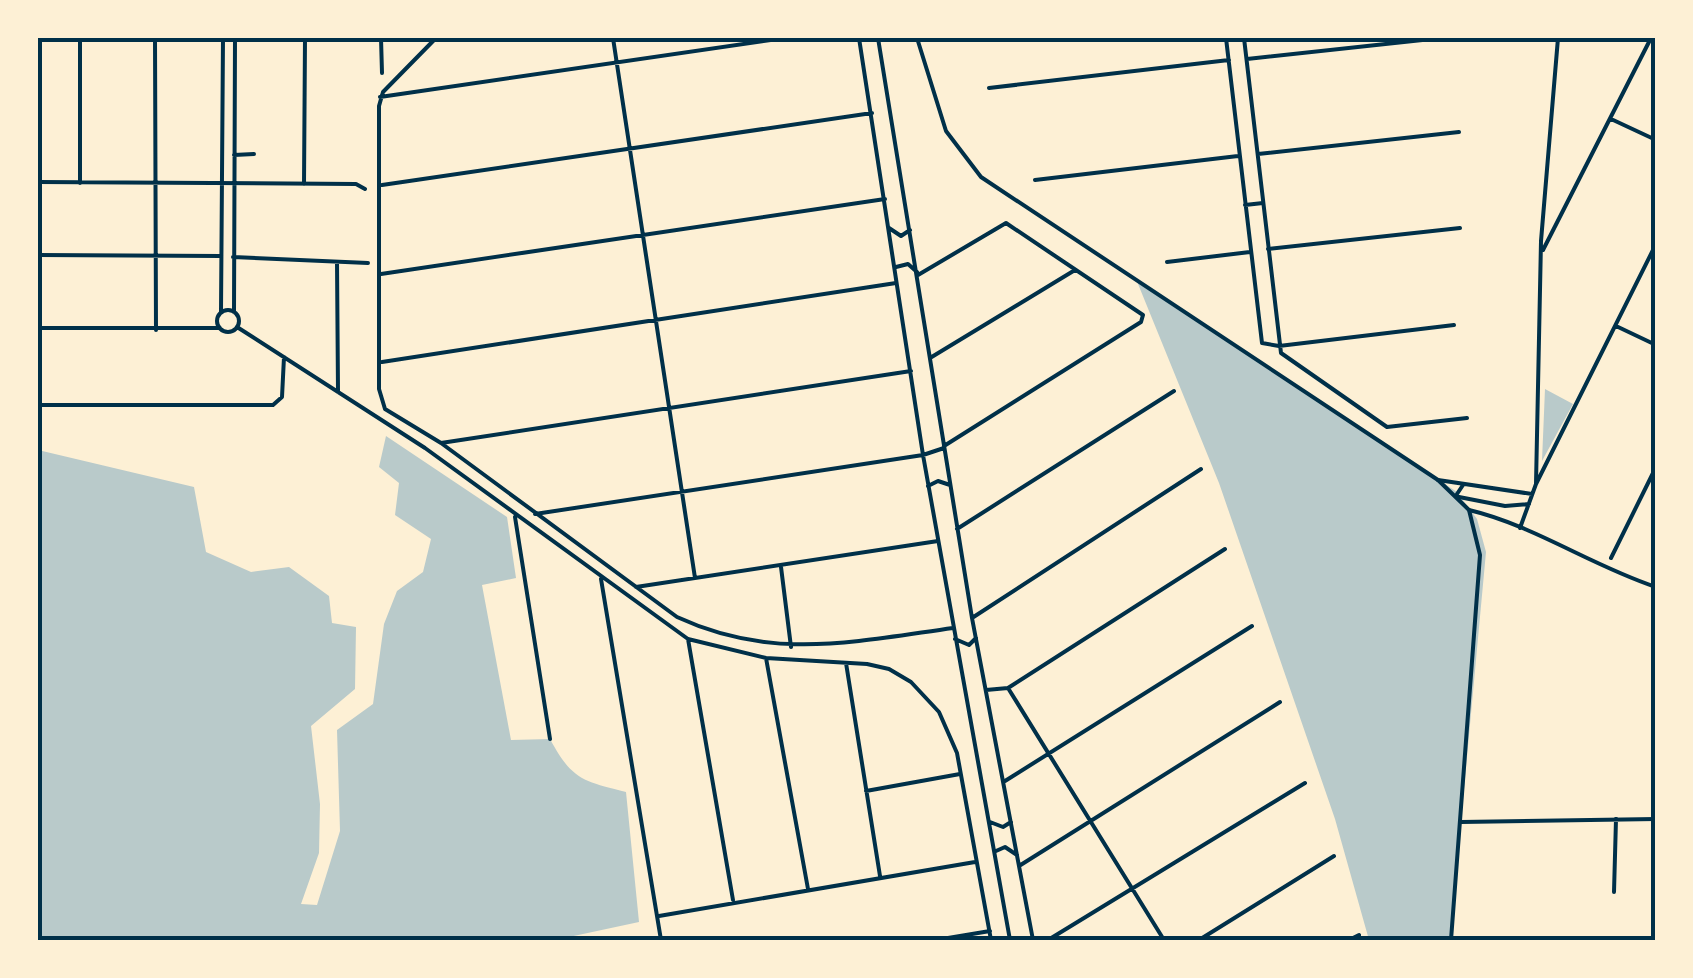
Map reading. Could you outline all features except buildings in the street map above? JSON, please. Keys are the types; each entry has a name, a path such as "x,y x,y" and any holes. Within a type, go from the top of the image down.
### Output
{"street":[{"path":"80,38 80,183"},
{"path":"155,38 156,330"},
{"path":"220,328 222,38"},
{"path":"236,38 233,257 238,327 426,448 515,517 688,639 766,658 888,669 912,682 949,729 991,940"},
{"path":"304,184 305,38"},
{"path":"381,38 382,74"},
{"path":"436,38 380,97 382,405 442,443 636,588 677,616 710,632 791,647 953,628"},
{"path":"612,38 695,578"},
{"path":"380,97 785,38"},
{"path":"860,38 928,486 1010,940"},
{"path":"878,38 972,618 1006,781 1033,940"},
{"path":"917,38 946,131 981,177 1438,480 1469,510 1480,555 1451,940"},
{"path":"1226,38 1261,340 1267,347 1454,325"},
{"path":"1244,38 1279,346 1289,362 1387,427 1467,418"},
{"path":"1247,60 1441,38"},
{"path":"1536,484 1547,146 1558,38"},
{"path":"1543,250 1652,38"},
{"path":"989,88 1229,60"},
{"path":"1236,112 1252,110"},
{"path":"380,186 872,113"},
{"path":"1610,119 1656,140"},
{"path":"1258,154 1460,132"},
{"path":"234,155 254,154"},
{"path":"1035,180 1238,156"},
{"path":"38,182 356,184 365,189"},
{"path":"380,274 885,199"},
{"path":"1245,205 1263,204"},
{"path":"534,514 923,455 944,447 1141,322 1139,309 1010,225 1002,224 918,274"},
{"path":"889,228 902,236 911,229"},
{"path":"1268,249 1460,228"},
{"path":"1520,528 1536,484 1656,244"},
{"path":"1167,262 1250,252"},
{"path":"38,256 221,256"},
{"path":"233,257 368,263"},
{"path":"337,262 338,392"},
{"path":"895,269 904,264 918,274"},
{"path":"930,358 1076,270"},
{"path":"380,363 896,283"},
{"path":"221,312 234,312"},
{"path":"1616,326 1656,345"},
{"path":"38,328 220,328 229,332 238,327"},
{"path":"38,404 273,406 282,397 284,357"},
{"path":"442,443 911,371"},
{"path":"957,529 1174,391"},
{"path":"1611,558 1656,467"},
{"path":"972,618 1201,469"},
{"path":"1438,480 1532,494"},
{"path":"928,486 938,481 950,485"},
{"path":"1458,496 1463,485"},
{"path":"1484,501 1487,489"},
{"path":"1458,496 1529,504"},
{"path":"1469,510 1520,528 1607,571 1656,588"},
{"path":"515,517 550,740"},
{"path":"636,588 938,541"},
{"path":"986,690 1008,688 1225,550"},
{"path":"780,565 791,647"},
{"path":"601,579 661,940"},
{"path":"1006,781 1252,626"},
{"path":"956,639 969,645 976,638"},
{"path":"688,639 733,902"},
{"path":"766,658 808,889"},
{"path":"846,663 880,878"},
{"path":"1008,688 1164,940"},
{"path":"1019,866 1280,702"},
{"path":"866,790 961,774"},
{"path":"1048,940 1305,782"},
{"path":"1614,892 1616,820"},
{"path":"1462,822 1656,820"},
{"path":"990,822 1003,828 1011,822"},
{"path":"995,852 1005,848 1017,855"},
{"path":"1199,940 1334,856"},
{"path":"659,916 977,862"},
{"path":"936,940 990,931"},
{"path":"1349,940 1359,934"}],"shaded area":[{"path":"1136,279 1457,492 1477,519 1486,552 1450,940 1369,940 1335,819 1219,483"},
{"path":"1545,389 1573,404 1542,461"},
{"path":"386,436 507,517 516,578 482,585 511,740 550,739 565,763 580,777 626,792 639,922 555,940 38,940 38,450 194,487 206,552 251,572 289,567 329,596 332,623 356,627 355,689 311,726 320,804 319,853 301,904 317,905 340,831 337,730 373,704 384,624 397,591 423,572 431,539 395,515 399,483 379,467"}]}
